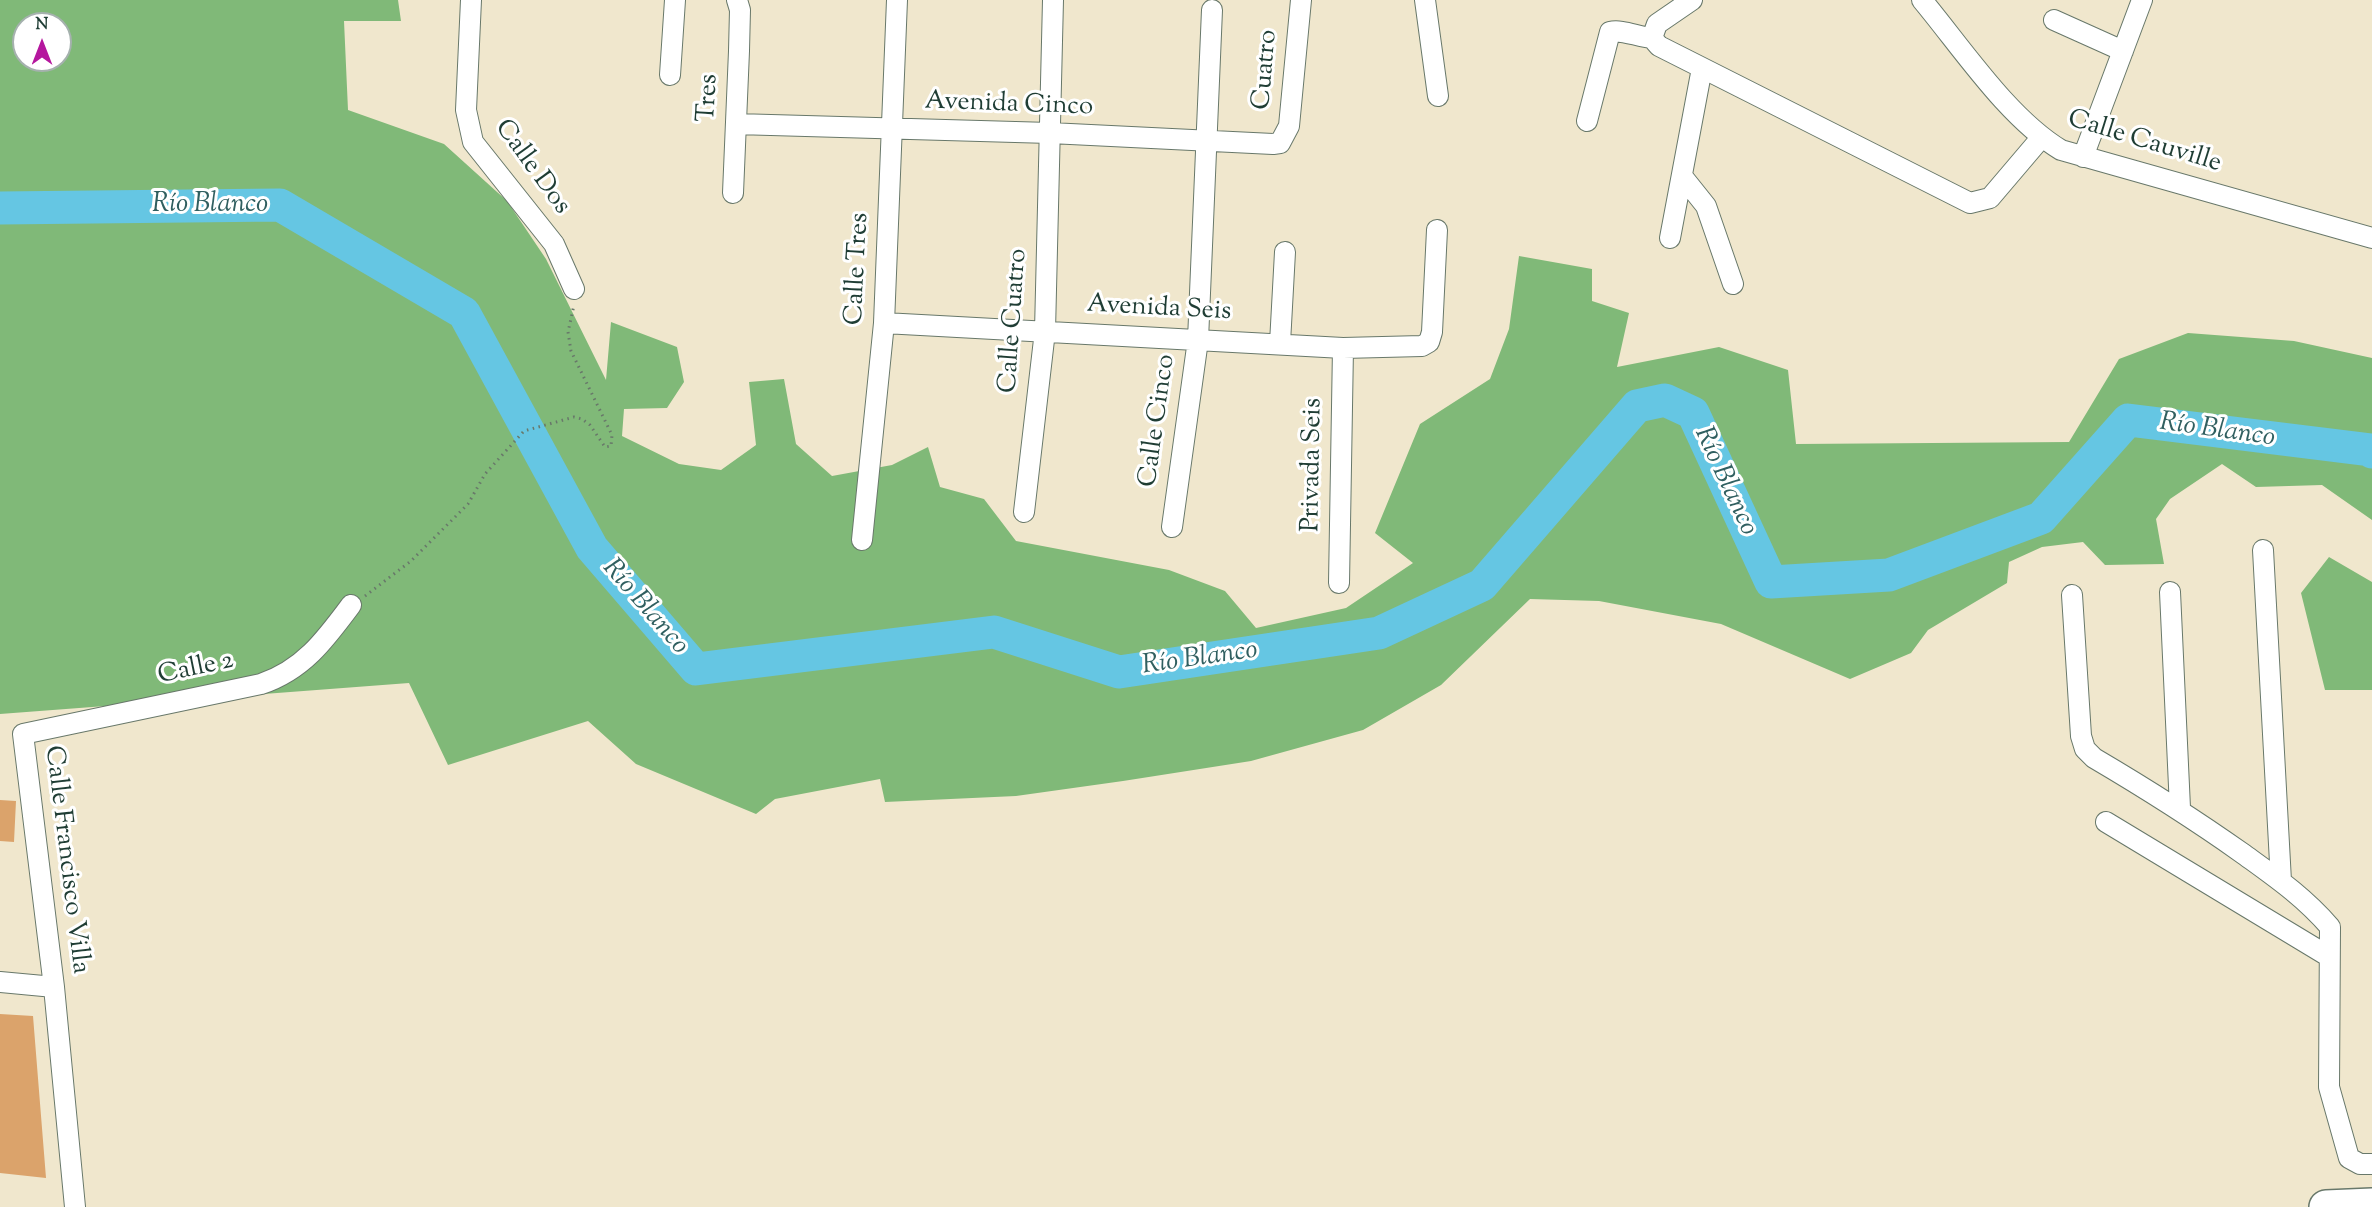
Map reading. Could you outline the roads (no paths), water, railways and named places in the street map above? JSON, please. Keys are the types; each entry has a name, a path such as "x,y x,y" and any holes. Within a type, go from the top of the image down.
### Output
{"highway":[{"path":"2326,1207 2372,1205"}],"street":[{"name":"Calle Dos","path":"471,0 466,110 473,142 554,244 574,289"},
{"path":"670,75 675,0"},
{"name":"Calle Tres","path":"862,540 884,323 897,0"},
{"name":"Calle Cuatro","path":"1024,512 1045,331 1053,0"},
{"name":"Cuatro","path":"1280,143 1289,126 1301,0"},
{"path":"1425,0 1438,96"},
{"path":"1652,38 1656,24 1692,0"},
{"name":"Calle Cauville","path":"1922,0 2014,110 2041,138 2061,150 2372,238"},
{"path":"2083,157 2142,0"},
{"name":"Tres","path":"733,194 740,41 740,10 734,2"},
{"name":"Calle Cinco","path":"1172,527 1197,340 1208,141 1212,10"},
{"path":"2054,20 2123,51"},
{"path":"1587,120 1610,32 1616,30 1638,37 1652,38 1659,46 1970,203 1989,198 2041,138"},
{"path":"1670,238 1702,68"},
{"name":"Avenida Cinco","path":"736,124 1050,133 1280,143"},
{"path":"1682,176 1706,206 1734,284"},
{"name":"Avenida Seis","path":"884,323 1343,348 1422,346 1429,342 1432,332 1437,230"},
{"path":"1280,343 1285,252"},
{"name":"Privada Seis","path":"1339,583 1343,348"},
{"path":"2263,550 2281,881"},
{"path":"2170,592 2180,808"},
{"path":"2072,595 2081,736 2085,749 2094,758 2180,808 2281,881 2306,900 2330,927 2328,956 2329,1087 2349,1158 2360,1164 2372,1164"},
{"name":"Calle 2","path":"23,734 261,684 284,676 328,636 351,605"},
{"name":"Calle Francisco Villa","path":"23,734 54,987 75,1207"},
{"path":"2106,822 2328,956"},
{"path":"0,982 54,987"}],"waterway":[{"name":"Río Blanco","path":"0,208 280,205 464,313 592,548 696,669 994,632 1119,672 1379,633 1482,585 1637,406 1665,400 1693,413 1771,582 1889,575 2041,518 2128,420 2372,452"}]}
